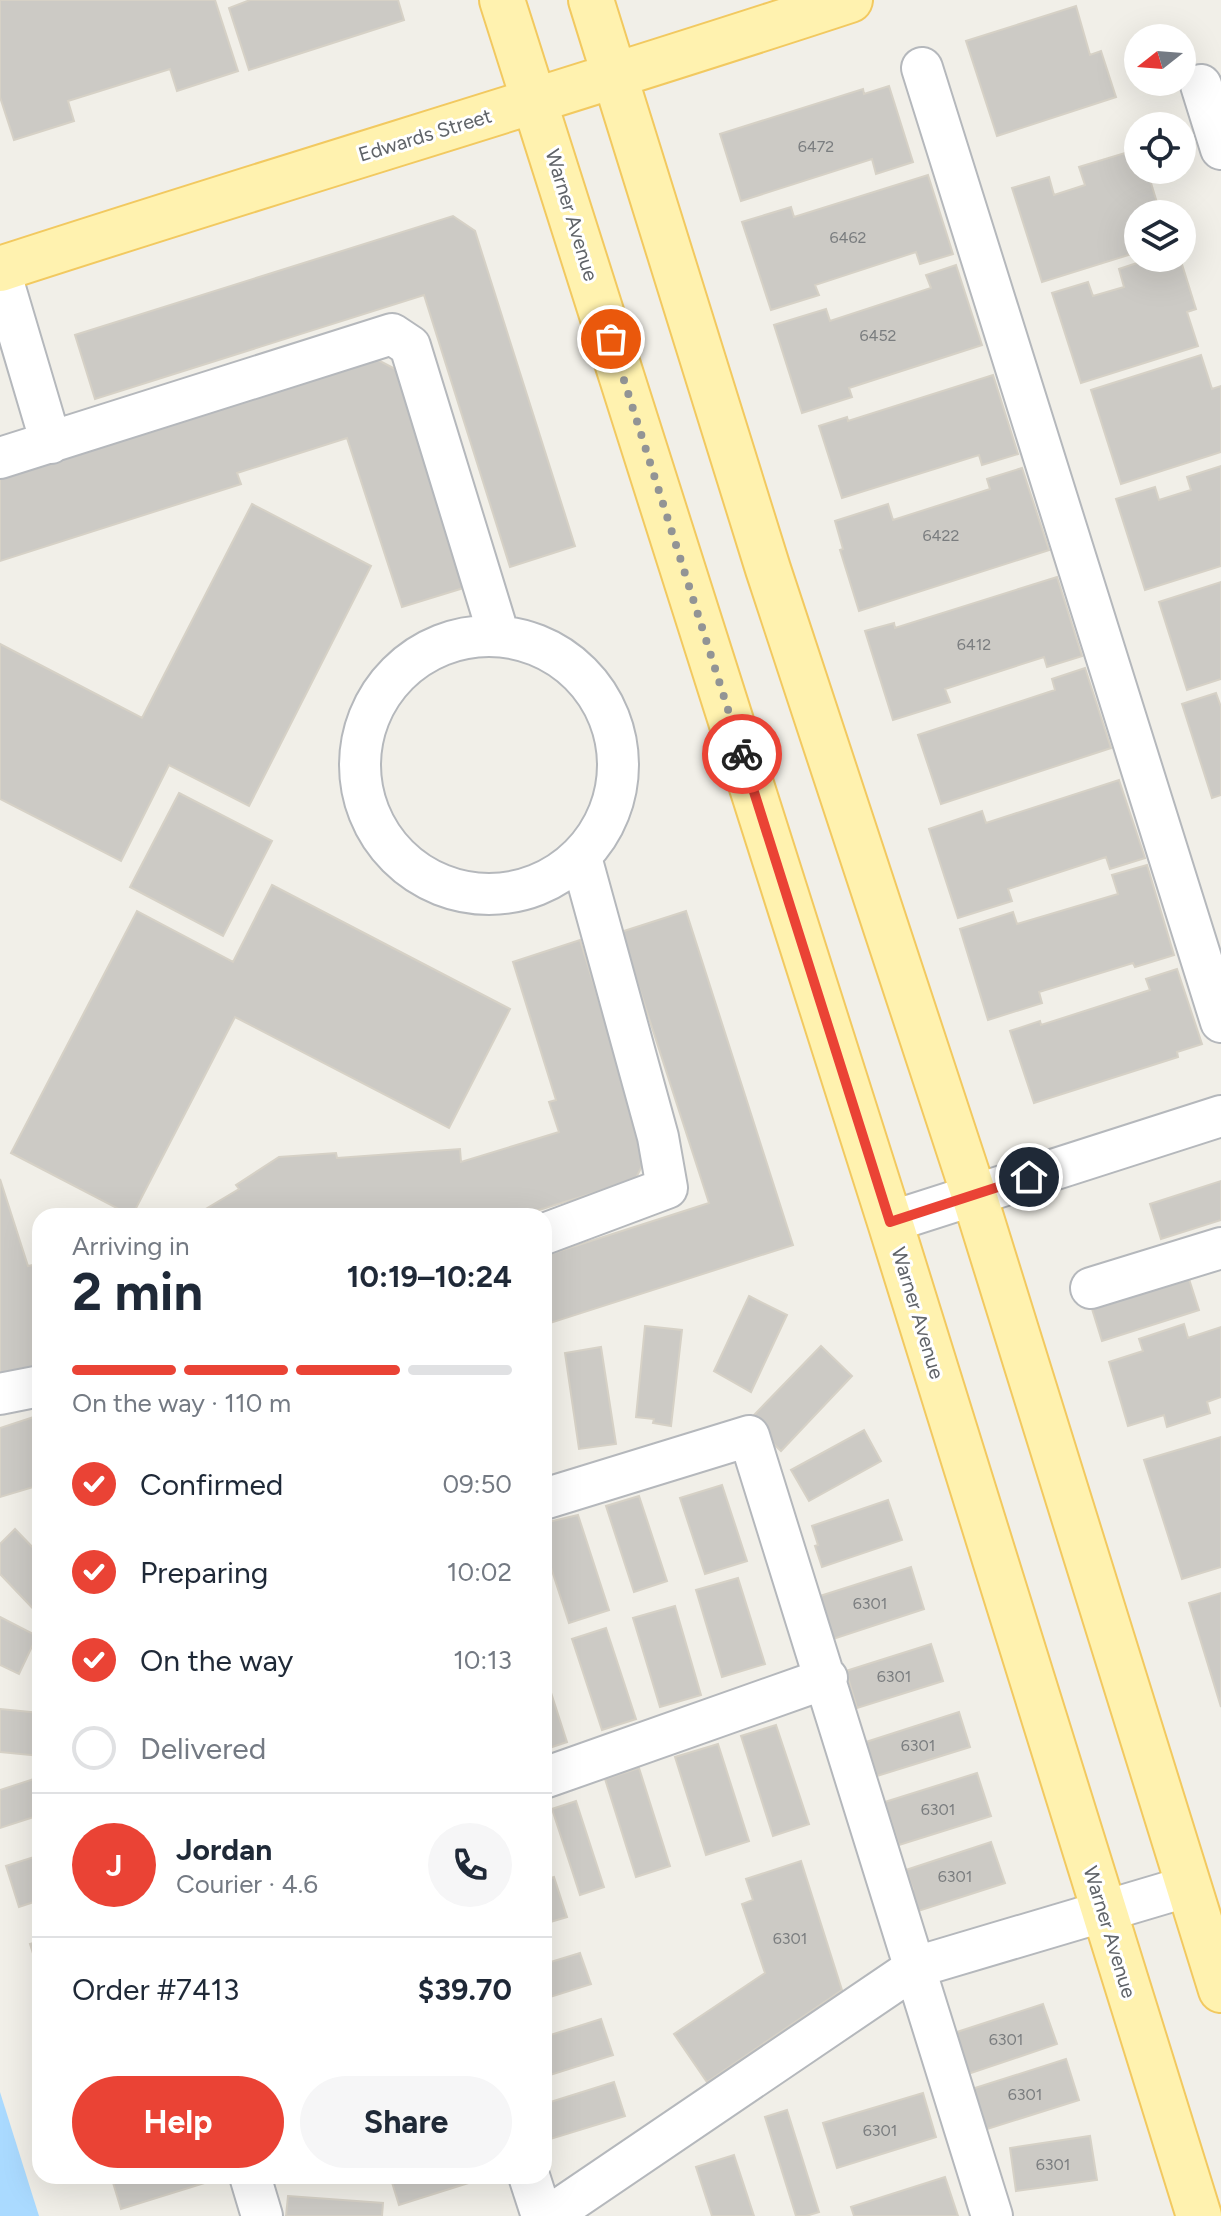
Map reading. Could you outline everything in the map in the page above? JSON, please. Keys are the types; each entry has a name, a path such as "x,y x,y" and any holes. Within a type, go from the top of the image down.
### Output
{"main road":[{"name":"Warner Avenue","path":"502,0 890,1222 1199,2216"},
{"path":"591,0 768,569 974,1195 1221,1990"},
{"name":"Edwards Street","path":"0,270 212,200 615,77 850,0"}],"street":[{"path":"922,68 1221,1022"},
{"path":"1201,85 1221,149"},
{"path":"0,270 51,443"},
{"path":"0,458 392,334 410,346 499,636"},
{"path":"499,636 519,638 549,651 575,669 596,694 612,729 618,763 614,797 601,830 581,857 546,882 504,895 461,892 421,876 410,867 389,848 367,811 359,768 365,725 385,687 416,657 456,640 499,636"},
{"path":"552,1231 667,1188 658,1137 581,857"},
{"path":"890,1222 1221,1116"},
{"path":"1091,1288 1221,1248"},
{"path":"0,1394 32,1388"},
{"path":"552,1497 749,1436 827,1678 992,2216"},
{"path":"552,1775 827,1678"},
{"path":"549,2216 916,1967 1189,1886"},
{"path":"252,2184 262,2216"},
{"path":"532,2184 542,2216"}],"water":[{"path":"0,2092 39,2216 0,2216"}],"building":[{"path":"0,0 215,0 238,71 177,91 170,69 68,101 74,121 14,140 0,97"},
{"path":"250,0 398,0 404,20 249,70 229,8"},
{"path":"1076,6 1090,55 1101,51 1116,97 997,136 966,41"},
{"path":"889,86 913,162 876,174 872,159 741,201 720,134 863,89 864,94"},
{"path":"1124,153 1124,184 1151,184 1156,200 1124,200 1124,256 1042,282 1012,188 1049,177 1054,195 1085,185 1079,167"},
{"path":"928,175 953,254 920,264 916,252 815,285 819,295 771,310 742,222 791,207 794,217"},
{"path":"453,216 475,231 575,546 510,567 424,295 95,399 75,335"},
{"path":"956,265 982,345 849,388 852,397 802,413 774,325 826,309 830,321 931,288 926,275"},
{"path":"1124,267 1124,272 1184,272 1196,309 1187,312 1198,346 1081,383 1052,293 1088,282 1093,296 1124,287 1119,269"},
{"path":"1201,355 1212,389 1221,386 1221,452 1121,484 1091,390"},
{"path":"374,358 401,372 470,586 402,607 347,438 237,473 241,484 0,561 0,477"},
{"path":"993,375 1018,454 982,465 979,455 842,498 819,426 847,417 848,421"},
{"path":"1221,466 1221,566 1145,590 1116,499 1155,487 1159,500 1191,490 1187,477"},
{"path":"1022,468 1049,550 859,611 840,550 843,549 835,521 888,504 893,520 990,489 987,479"},
{"path":"252,504 371,566 249,806 169,765 121,861 0,799 0,644 142,718"},
{"path":"1057,577 1082,656 1047,667 1044,657 945,689 950,702 893,720 865,631 894,623 895,628"},
{"path":"1221,582 1221,679 1187,690 1159,602"},
{"path":"1085,668 1111,748 941,804 918,735 1055,690 1052,679"},
{"path":"1216,693 1221,707 1221,795 1212,798 1182,704"},
{"path":"1119,780 1145,858 1110,869 1106,857 1008,889 1012,901 958,918 929,829 982,811 986,823"},
{"path":"179,793 272,841 223,936 130,887"},
{"path":"1147,865 1174,955 1135,967 1133,963 1039,992 1042,1003 988,1020 960,929 1013,912 1017,924 1118,894 1112,875"},
{"path":"272,885 510,1009 449,1128 235,1017 136,1208 117,1208 11,1153 137,911 233,962"},
{"path":"686,911 793,1245 552,1322 552,1253 709,1203 621,932"},
{"path":"580,940 647,1156 635,1180 546,1208 207,1208 239,1189 236,1185 279,1157 336,1153 337,1158 460,1149 461,1162 559,1132 549,1102 556,1100 513,962"},
{"path":"1177,969 1202,1044 1177,1052 1178,1057 1034,1103 1010,1031 1040,1021 1041,1025 1150,990 1146,979"},
{"path":"0,1179 28,1266 32,1265 32,1370 0,1374"},
{"path":"1221,1181 1221,1220 1161,1239 1150,1204"},
{"path":"1189,1279 1199,1310 1102,1341 1092,1309"},
{"path":"749,1296 787,1315 751,1392 714,1371"},
{"path":"1184,1324 1188,1338 1221,1327 1221,1397 1207,1402 1210,1413 1167,1427 1164,1415 1128,1426 1109,1362 1143,1351 1139,1339"},
{"path":"645,1326 682,1330 671,1426 653,1423 654,1419 636,1417"},
{"path":"821,1346 852,1376 781,1451 764,1435 752,1417"},
{"path":"601,1347 616,1444 579,1449 565,1353"},
{"path":"32,1418 32,1487 0,1497 0,1428"},
{"path":"864,1430 881,1461 809,1501 791,1470"},
{"path":"1221,1437 1221,1567 1182,1579 1144,1460"},
{"path":"722,1485 747,1561 705,1574 680,1498"},
{"path":"639,1496 667,1581 634,1592 606,1506"},
{"path":"888,1500 902,1540 822,1567 812,1526"},
{"path":"578,1515 609,1610 569,1623 552,1571 552,1521"},
{"path":"15,1529 32,1547 32,1608 0,1574 0,1544"},
{"path":"911,1567 924,1609 830,1640 817,1597"},
{"path":"738,1578 765,1664 722,1677 696,1590"},
{"path":"1221,1593 1221,1707 1189,1603"},
{"path":"675,1606 701,1695 660,1707 633,1618"},
{"path":"0,1617 32,1633 32,1647 19,1674 0,1665"},
{"path":"606,1628 636,1719 602,1730 572,1639"},
{"path":"931,1644 943,1681 857,1708 846,1671"},
{"path":"552,1696 567,1742 552,1747"},
{"path":"0,1709 32,1712 32,1755 0,1752"},
{"path":"959,1712 970,1747 877,1776 866,1742"},
{"path":"776,1725 809,1824 773,1836 741,1736"},
{"path":"718,1744 749,1841 706,1855 675,1757"},
{"path":"639,1768 670,1866 636,1877 605,1779"},
{"path":"977,1773 991,1816 899,1845 885,1802"},
{"path":"32,1780 32,1818 0,1828 0,1790"},
{"path":"576,1801 604,1887 580,1895 552,1809"},
{"path":"991,1842 1005,1883 915,1912 909,1891 913,1889 906,1870"},
{"path":"32,1858 32,1903 19,1907 6,1866"},
{"path":"801,1861 842,1990 707,2082 674,2034 765,1973 742,1904 753,1900 746,1879"},
{"path":"552,1878 567,1917 552,1922"},
{"path":"580,1953 591,1984 552,1996 552,1962"},
{"path":"1043,2004 1057,2044 968,2074 954,2033"},
{"path":"601,2019 613,2055 552,2074 552,2034"},
{"path":"1066,2059 1079,2100 984,2130 972,2089"},
{"path":"614,2082 625,2116 552,2139 552,2101"},
{"path":"923,2093 936,2137 837,2168 823,2123"},
{"path":"787,2110 819,2212 806,2216 796,2216 765,2117"},
{"path":"1090,2136 1097,2180 1016,2191 1010,2148"},
{"path":"734,2155 754,2216 712,2216 696,2167"},
{"path":"945,2177 958,2216 854,2216 851,2207"},
{"path":"113,2184 201,2184 121,2209"},
{"path":"392,2184 465,2184 399,2205"},
{"path":"288,2196 383,2203 382,2216 286,2216"}],"way so far":[{"path":"611,339 742,754"}],"route":[{"path":"742,754 890,1222 1029,1177"}]}
